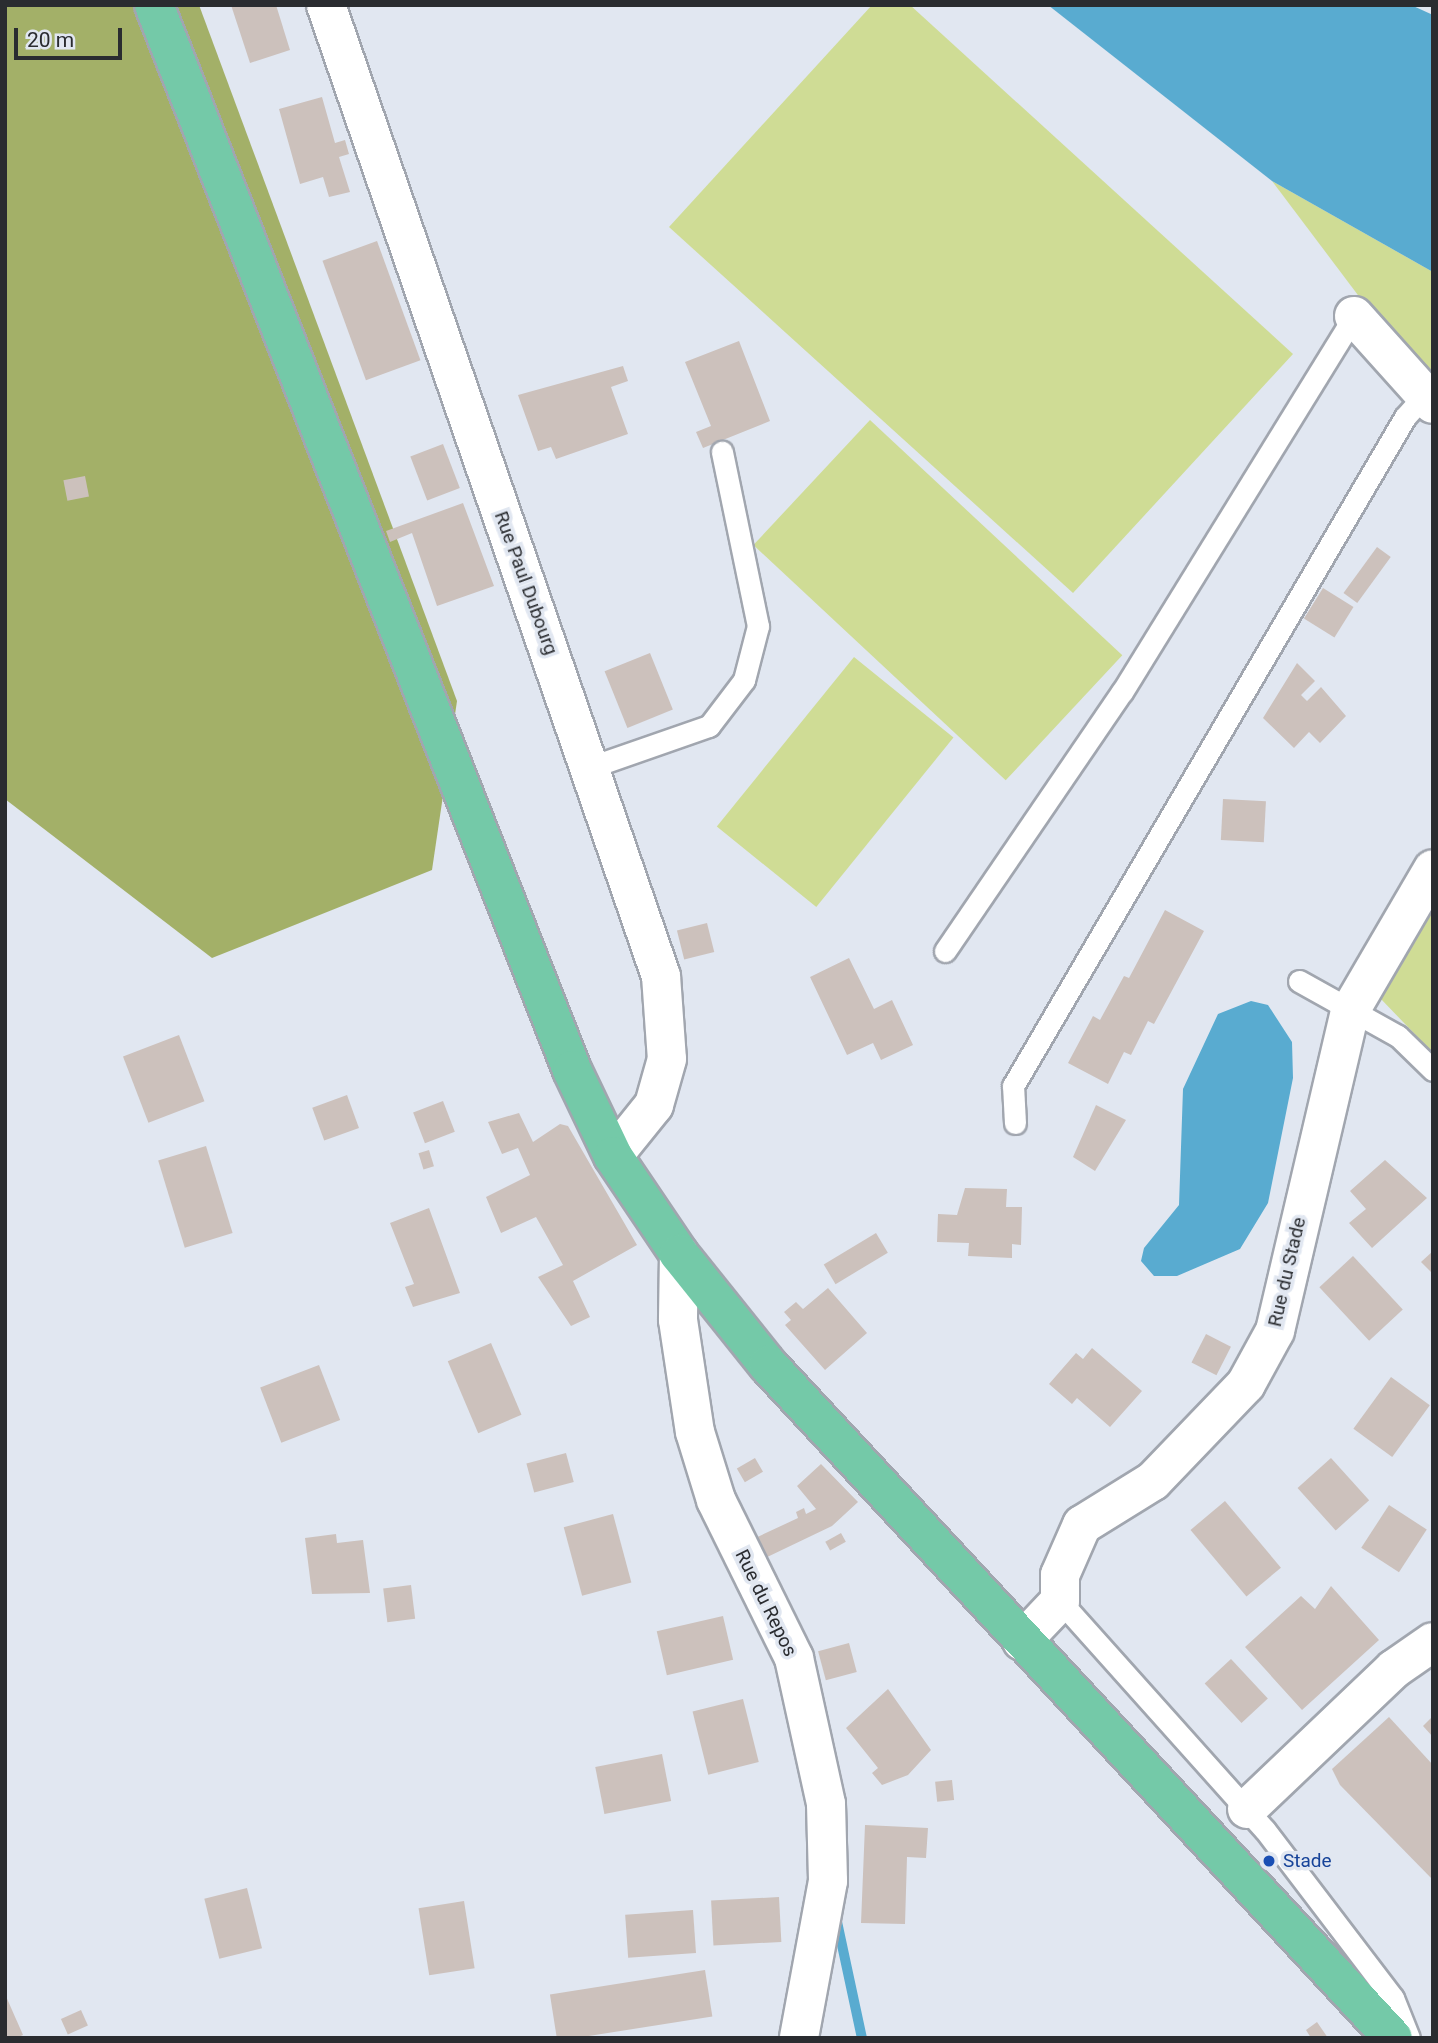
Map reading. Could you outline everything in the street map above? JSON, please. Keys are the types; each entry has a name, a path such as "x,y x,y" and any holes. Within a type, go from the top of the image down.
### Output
{"main road":[{"path":"154,5 572,1070 613,1156 679,1254 768,1365 1393,2038"}],"street":[{"name":"Rue Paul Dubourg","path":"326,5 661,976 667,1059 654,1105 613,1156"},
{"path":"1354,316 1429,399"},
{"name":"Rue du Stade","path":"1060,1601 1060,1575 1082,1525 1153,1481 1246,1384 1275,1331 1350,1011 1433,869"},
{"name":"Rue du Repos","path":"679,1254 678,1320 695,1432 716,1500 794,1658 826,1804 828,1881 799,2038"},
{"path":"1022,1641 1060,1601"},
{"path":"1247,1809 1394,1669 1433,1642"}],"lane":[{"path":"945,951 1122,692 1354,316"},
{"path":"1016,1123 1013,1086 1405,417 1429,399"},
{"path":"591,767 709,726 744,680 758,626 722,452"},
{"path":"1300,982 1398,1036 1433,1070"},
{"path":"1060,1601 1247,1809 1393,1998 1409,2038"}],"green space":[{"path":"5,5 199,5 457,701 432,870 212,958 5,799"},
{"path":"872,5 910,5 1293,354 1073,593 669,227"},
{"path":"1272,181 1433,272 1433,380 1385,331"},
{"path":"870,420 1122,655 1006,780 753,545"},
{"path":"854,657 953,738 816,907 717,826"},
{"path":"1433,907 1433,1053 1379,997"}],"water":[{"path":"1048,5 1411,5 1433,15 1433,272 1272,181"},
{"path":"1251,1001 1268,1005 1292,1042 1293,1078 1268,1203 1240,1249 1177,1276 1154,1276 1141,1261 1144,1248 1179,1205 1183,1089 1218,1014"}],"building":[{"path":"231,5 276,5 290,50 250,63"},
{"path":"322,97 335,143 345,140 349,154 339,157 350,192 329,197 323,177 300,184 279,109"},
{"path":"377,241 420,360 366,380 322,261"},
{"path":"739,341 770,421 703,448 696,432 711,426 685,362"},
{"path":"623,366 628,381 611,387 628,434 556,459 551,447 538,451 518,395"},
{"path":"443,444 460,488 427,500 410,457"},
{"path":"85,476 89,497 67,501 63,480"},
{"path":"463,503 494,586 437,606 412,533 390,542 386,531"},
{"path":"1377,547 1391,557 1357,603 1343,593"},
{"path":"1323,588 1354,607 1334,638 1304,619"},
{"path":"650,653 673,710 627,728 605,671"},
{"path":"1297,663 1315,681 1301,695 1307,701 1321,687 1346,716 1320,743 1309,732 1294,748 1263,718"},
{"path":"1223,799 1266,801 1264,842 1221,840"},
{"path":"1165,910 1204,931 1154,1024 1148,1021 1131,1055 1124,1052 1108,1084 1068,1063 1093,1016 1100,1020 1124,976 1129,978"},
{"path":"707,923 714,952 684,960 677,930"},
{"path":"849,958 874,1009 892,1000 913,1045 881,1060 873,1043 847,1055 810,977"},
{"path":"179,1035 204,1101 148,1123 123,1057"},
{"path":"347,1095 359,1128 324,1141 312,1108"},
{"path":"443,1101 455,1132 425,1143 413,1112"},
{"path":"1096,1105 1126,1120 1095,1171 1073,1157"},
{"path":"519,1113 533,1142 560,1124 568,1126 637,1245 573,1281 590,1317 571,1326 538,1277 563,1265 536,1217 501,1233 486,1197 530,1175 518,1148 502,1154 488,1122"},
{"path":"206,1146 233,1233 185,1248 158,1161"},
{"path":"429,1150 434,1166 423,1169 418,1153"},
{"path":"1385,1160 1427,1198 1372,1248 1349,1223 1366,1209 1350,1191"},
{"path":"965,1188 1007,1189 1006,1207 1022,1207 1021,1245 1012,1244 1012,1258 968,1256 969,1243 937,1242 938,1214 957,1215"},
{"path":"429,1208 460,1293 413,1307 405,1287 414,1284 390,1223"},
{"path":"876,1233 888,1253 836,1284 824,1264"},
{"path":"1433,1251 1433,1274 1421,1262"},
{"path":"1353,1256 1403,1309 1369,1341 1319,1287"},
{"path":"828,1288 867,1333 825,1370 785,1325 791,1320 784,1312 796,1302 803,1309"},
{"path":"1206,1334 1231,1347 1216,1375 1191,1363"},
{"path":"491,1343 521,1415 478,1433 448,1361"},
{"path":"1092,1348 1142,1391 1110,1427 1077,1398 1072,1404 1049,1384 1076,1353 1083,1359"},
{"path":"319,1365 340,1420 281,1443 260,1388"},
{"path":"1391,1377 1430,1405 1392,1457 1353,1429"},
{"path":"566,1453 574,1482 534,1493 526,1464"},
{"path":"755,1458 763,1472 745,1482 737,1468"},
{"path":"1331,1458 1369,1500 1336,1530 1298,1488"},
{"path":"821,1464 858,1502 832,1526 761,1560 751,1540 798,1518 796,1512 804,1508 806,1514 816,1509 797,1486"},
{"path":"1225,1501 1281,1568 1246,1597 1191,1530"},
{"path":"1389,1505 1427,1530 1399,1572 1361,1548"},
{"path":"613,1514 631,1583 582,1596 564,1527"},
{"path":"841,1533 846,1542 830,1550 825,1542"},
{"path":"336,1534 337,1543 363,1540 370,1593 312,1594 305,1538"},
{"path":"411,1585 415,1619 387,1622 383,1588"},
{"path":"1331,1586 1379,1640 1302,1710 1245,1647 1301,1596 1315,1609"},
{"path":"723,1616 733,1660 667,1675 657,1631"},
{"path":"849,1643 857,1672 826,1680 818,1651"},
{"path":"1231,1659 1268,1698 1241,1723 1205,1684"},
{"path":"888,1689 931,1750 908,1775 882,1785 872,1773 878,1768 846,1728"},
{"path":"743,1699 759,1762 708,1775 693,1712"},
{"path":"1433,1716 1433,1737 1423,1726"},
{"path":"1389,1717 1433,1765 1433,1880 1340,1785 1332,1769"},
{"path":"662,1754 671,1801 604,1814 595,1767"},
{"path":"952,1780 954,1800 937,1802 935,1782"},
{"path":"865,1825 928,1828 926,1858 907,1857 905,1924 861,1923"},
{"path":"247,1888 262,1948 219,1959 204,1899"},
{"path":"779,1897 781,1942 713,1945 711,1901"},
{"path":"464,1901 475,1968 429,1975 419,1908"},
{"path":"693,1910 696,1953 628,1958 625,1915"},
{"path":"705,1970 712,2016 576,2038 557,2038 550,1995"},
{"path":"5,1994 23,2035 16,2038 5,2038"},
{"path":"81,2010 88,2026 68,2034 61,2019"},
{"path":"1317,2022 1328,2038 1311,2038 1306,2030"}],"waterway":[{"path":"836,1917 862,2038"}],"place":[{"name":"Stade","path":"1269,1861"}]}
